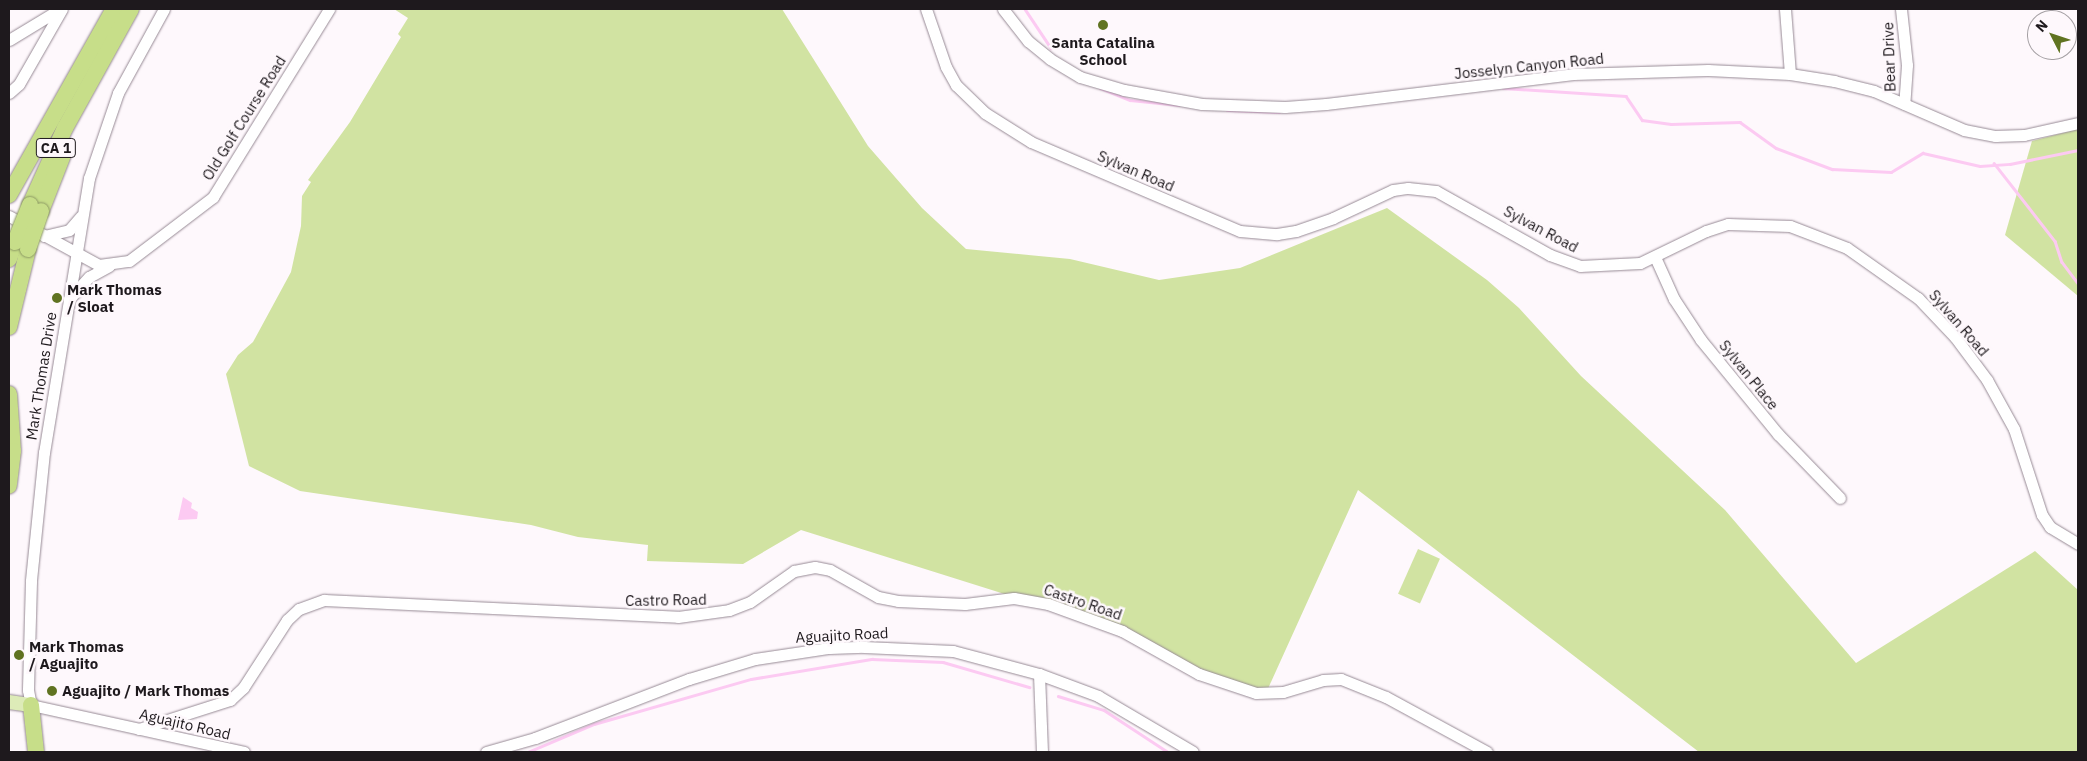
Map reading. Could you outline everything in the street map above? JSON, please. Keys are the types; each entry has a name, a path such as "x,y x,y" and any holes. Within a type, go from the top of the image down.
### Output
{"highway":[{"name":"CA 1","path":"9,195 114,9"},
{"path":"9,327 22,246 36,208 84,92 131,9"},
{"path":"9,175 47,127"},
{"path":"9,259 22,246"},
{"path":"9,394 13,451 9,486"},
{"path":"31,705 36,752"}],"main road":[{"path":"9,702 31,705"}],"street":[{"path":"9,40 61,9"},
{"path":"9,93 19,84 61,9"},
{"name":"Mark Thomas Drive","path":"31,705 29,639 33,562 49,412 91,169 110,111 164,9"},
{"name":"Old Golf Course Road","path":"67,303 82,282 109,266 129,261 213,197 329,9"},
{"name":"Sylvan Road","path":"926,9 946,66 956,85 985,114 1031,142 1224,226 1256,233 1296,230 1333,218 1393,190 1422,188 1436,191 1566,262 1611,267 1631,265 1655,257 1706,231 1728,224 1748,223 1807,231 1847,248 1867,261 1936,315 1974,361 2014,430 2042,514 2055,532 2078,544"},
{"name":"Josselyn Canyon Road","path":"1003,9 1028,40 1050,59 1080,77 1124,90 1202,104 1285,107 1595,73 1708,70 1790,74 1866,89 1964,130 1995,136 2024,135 2078,123"},
{"path":"1785,9 1790,74"},
{"name":"Bear Drive","path":"1901,9 1907,65 1904,104"},
{"path":"44,236 69,230 83,212"},
{"path":"12,218 99,265 109,266"},
{"name":"Sylvan Place","path":"1655,257 1674,299 1701,340 1778,434 1840,498"},
{"name":"Castro Road","path":"139,729 230,700 243,688 286,620 299,609 324,600 678,617 730,610 750,602 794,571 815,567 830,570 878,597 898,601 965,604 1014,598 1048,604 1122,631 1199,674 1256,693 1283,692 1323,680 1341,679 1386,697 1488,752"},
{"name":"Aguajito Road","path":"486,752 499,751 689,679 755,659 799,652 864,647 953,651 1039,674 1098,696 1193,752"},
{"path":"1039,674 1042,752"},
{"name":"Aguajito Road","path":"31,705 244,752"}],"green space":[{"path":"394,9 782,9 868,146 922,208 966,249 1070,259 1159,280 1240,268 1387,208 1487,280 1519,308 1581,376 1725,510 1856,663 2035,551 2078,590 2078,752 1699,752 1358,490 1266,693 1235,688 1122,631 801,530 743,564 647,561 648,545 578,537 531,525 300,491 249,466 226,374 238,355 253,342 291,272 301,226 302,196 311,182 308,180 350,122 401,37 398,34 408,18"},
{"path":"2078,129 2078,296 2005,235 2032,141"},
{"path":"1418,549 1440,559 1420,604 1398,594"}],"shaded area":[{"path":"183,497 192,503 191,508 198,512 197,519 178,520"}],"waterway":[{"path":"1025,9 1051,48"},
{"path":"1100,88 1130,100 1179,105"},
{"path":"1503,88 1626,96 1642,120 1671,124 1740,122 1776,148 1832,169 1891,172 1923,153 1980,166 2010,164 2078,150"},
{"path":"1227,110 1279,112"},
{"path":"1994,163 2055,241 2062,262 2078,283"},
{"path":"528,752 594,724 751,679 872,659 943,662 1029,687"},
{"path":"1058,696 1104,710 1168,752"}],"place":[{"name":"Santa Catalina School","path":"1103,25"},
{"name":"Mark Thomas / Sloat","path":"57,298"},
{"name":"Mark Thomas / Aguajito","path":"19,655"},
{"name":"Aguajito / Mark Thomas","path":"52,691"}]}
